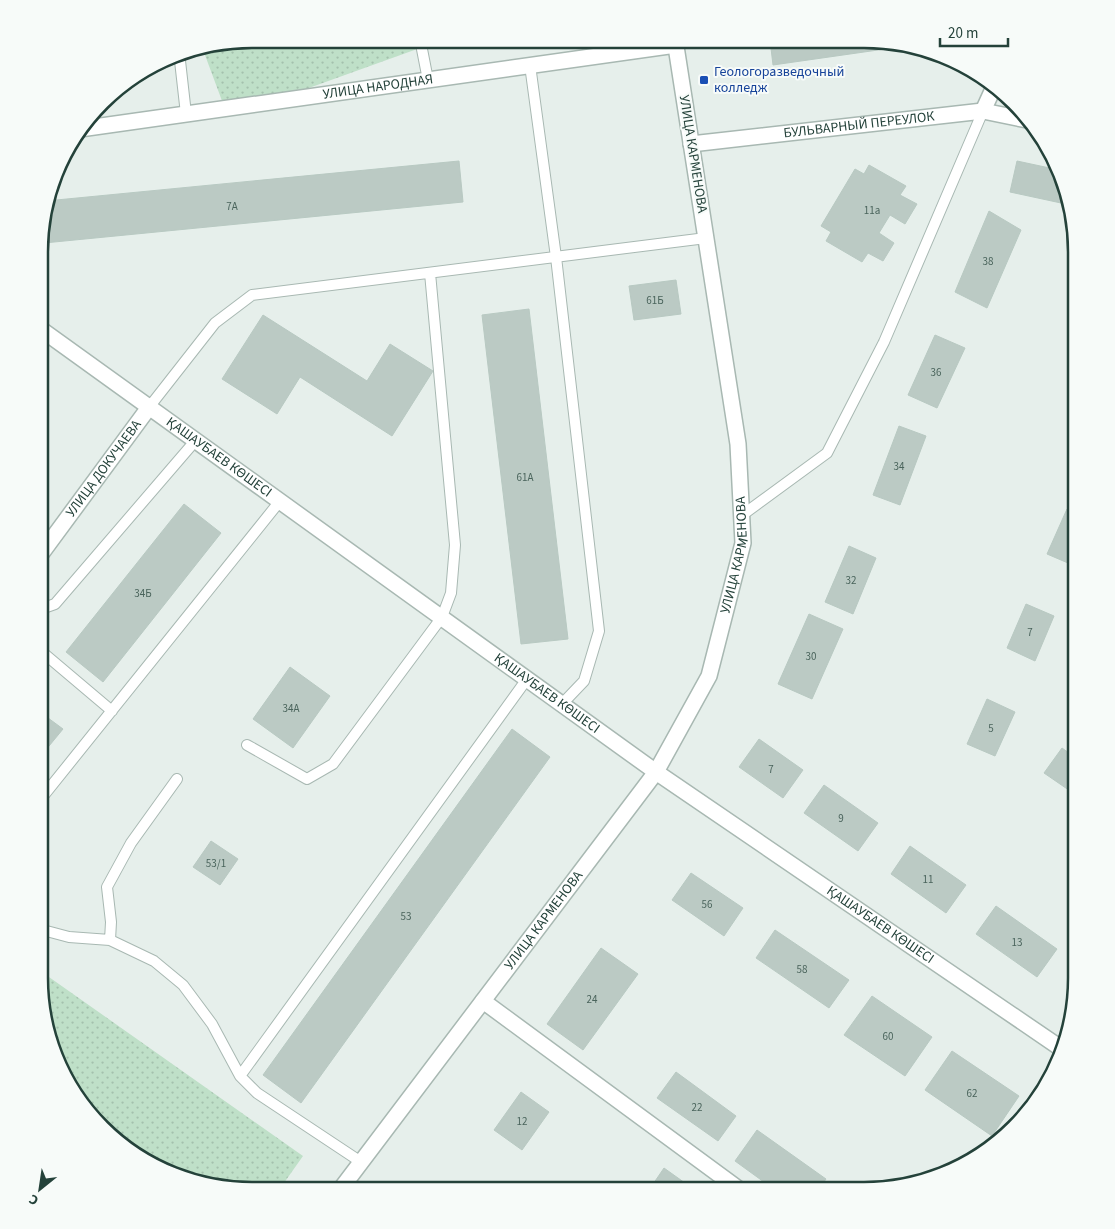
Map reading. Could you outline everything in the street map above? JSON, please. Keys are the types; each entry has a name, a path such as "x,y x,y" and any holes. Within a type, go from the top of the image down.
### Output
{"street":[{"name":"УЛИЦА НАРОДНАЯ","path":"90,128 428,80 637,48"},
{"name":"УЛИЦА КАРМЕНОВА","path":"346,1182 656,772 708,676 742,543 738,444 676,48"},
{"path":"983,111 991,93"},
{"name":"БУЛЬВАРНЫЙ ПЕРЕУЛОК","path":"691,144 983,111 1018,118"},
{"name":"ҚАШАУБАЕВ КӨШЕСІ","path":"48,334 656,772 1056,1045"},
{"name":"УЛИЦА ДОКУЧАЕВА","path":"48,544 150,406"},
{"path":"483,1001 729,1182"}],"lane":[{"path":"422,48 428,80"},
{"path":"180,60 186,114"},
{"path":"530,65 556,257 599,631 584,681 562,704"},
{"path":"741,516 828,453 884,342 983,111"},
{"path":"150,406 215,323 252,295 706,238"},
{"path":"247,745 307,779 333,764 442,617 451,593 455,545 430,273"},
{"path":"48,606 54,604 196,440"},
{"path":"48,790 280,501"},
{"path":"48,657 112,711"},
{"path":"240,1076 527,678"},
{"path":"110,940 111,922 107,887 131,843 177,780"},
{"path":"48,931 69,937 110,940 154,961 184,985 212,1024 240,1076 257,1092 361,1162"}],"green space":[{"path":"238,48 420,48 228,117 204,53"},
{"path":"48,976 303,1156 285,1182 252,1182 225,1180 199,1175 173,1166 138,1147 107,1122 75,1080 63,1056 54,1030 49,1004"}],"building":[{"path":"771,48 887,49 773,65"},
{"path":"459,161 463,202 48,243 54,200"},
{"path":"1017,161 1049,168 1061,201 1061,203 1010,192"},
{"path":"869,165 906,186 900,195 917,204 905,224 890,215 879,233 894,243 883,261 868,253 862,262 826,241 831,232 821,226 855,169 864,174"},
{"path":"989,211 1021,230 987,308 955,292"},
{"path":"676,280 681,314 634,320 629,286"},
{"path":"529,309 568,639 521,644 482,315"},
{"path":"263,315 367,381 390,344 433,371 392,436 300,377 277,414 222,379"},
{"path":"935,335 965,348 937,408 908,395"},
{"path":"899,426 926,436 900,505 873,495"},
{"path":"184,504 221,533 103,682 66,652"},
{"path":"1067,509 1068,509 1068,563 1047,554"},
{"path":"849,546 876,558 853,614 825,602"},
{"path":"1026,604 1054,616 1035,661 1007,648"},
{"path":"809,614 843,629 812,699 778,684"},
{"path":"290,667 330,696 293,748 253,719"},
{"path":"987,699 1015,712 995,756 967,744"},
{"path":"48,718 63,729 48,747"},
{"path":"512,729 550,757 301,1103 263,1075"},
{"path":"759,739 803,770 783,798 739,767"},
{"path":"1062,748 1068,752 1068,790 1044,773"},
{"path":"824,785 878,823 858,851 804,813"},
{"path":"211,841 238,859 220,885 193,867"},
{"path":"910,846 966,885 946,913 891,874"},
{"path":"691,873 743,908 724,936 672,900"},
{"path":"996,906 1057,949 1037,977 976,934"},
{"path":"775,930 849,980 829,1008 756,958"},
{"path":"601,948 638,974 583,1050 547,1024"},
{"path":"872,996 932,1037 905,1076 844,1035"},
{"path":"952,1051 1019,1096 992,1136 925,1090"},
{"path":"676,1072 736,1116 718,1141 657,1098"},
{"path":"521,1092 549,1112 522,1150 494,1130"},
{"path":"757,1130 826,1179 824,1182 764,1182 735,1161"},
{"path":"664,1168 684,1182 654,1182"}],"place":[{"name":"Геологоразведочный колледж","path":"704,80"}]}
